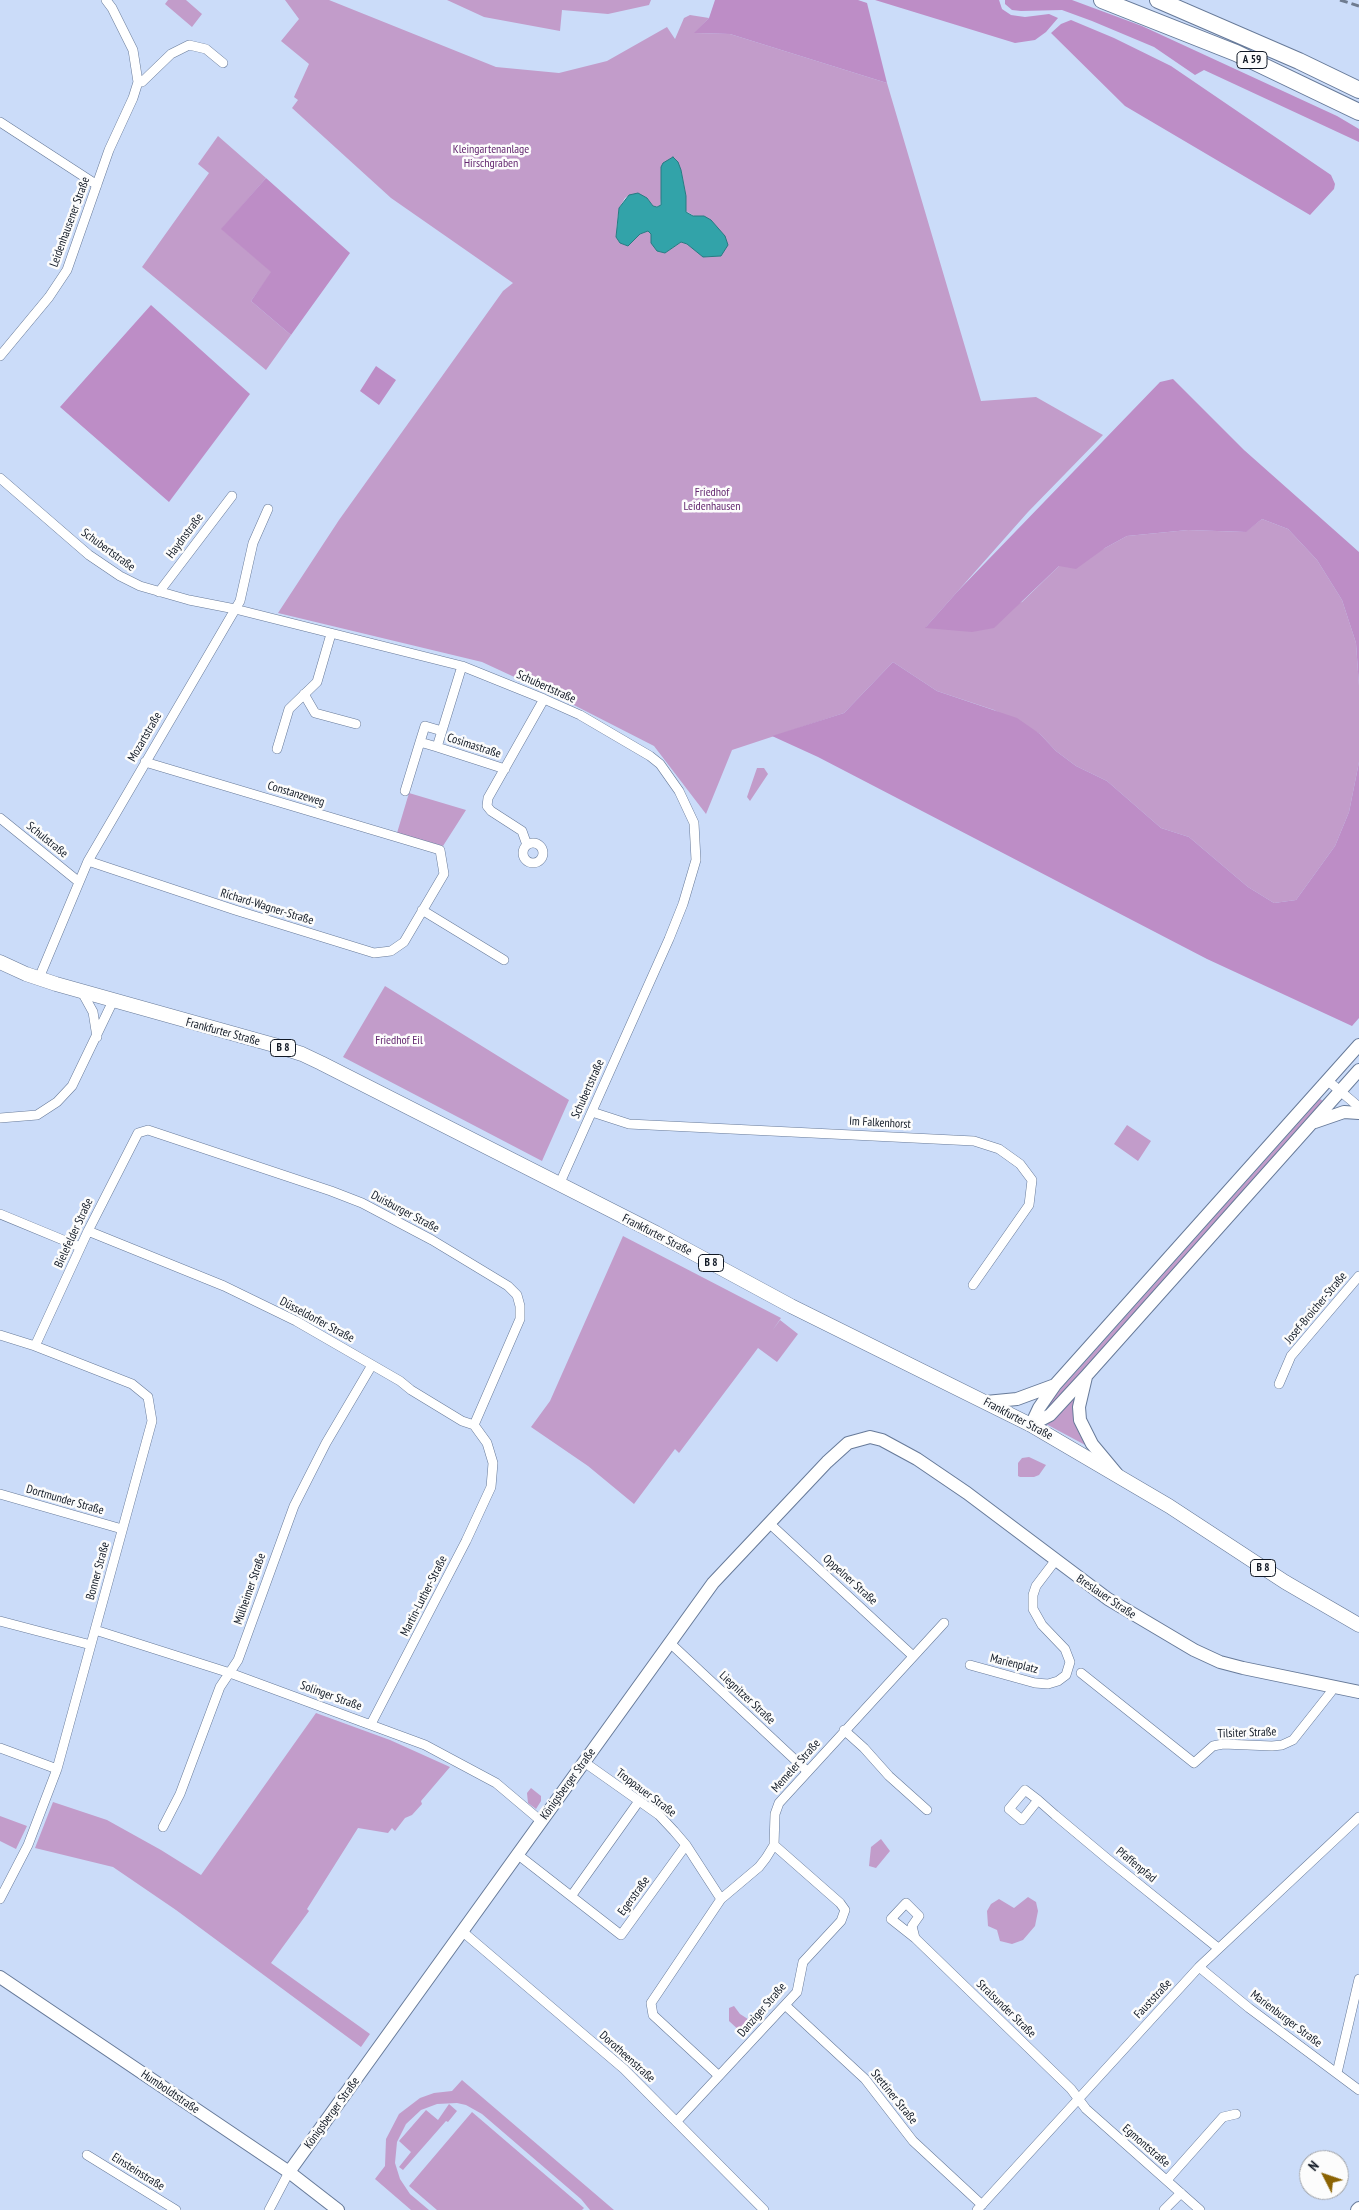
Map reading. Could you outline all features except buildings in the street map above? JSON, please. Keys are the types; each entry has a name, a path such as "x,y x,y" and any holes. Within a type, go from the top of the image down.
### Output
{"highway":[{"name":"A 59","path":"1102,0 1236,52 1359,112"},
{"name":"A 59","path":"1158,0 1299,61 1359,90"}],"main road":[{"name":"Frankfurter Straße","path":"0,962 39,978 113,1002 302,1054 791,1306 1031,1425 1119,1476 1300,1591 1359,1625"}],"street":[{"name":"Leidenhausener Straße","path":"0,356 49,297 67,270 109,150 134,98 138,82 133,50 106,0"},
{"path":"138,82 142,82 171,54 189,44 206,49 223,63"},
{"path":"0,122 97,185"},
{"name":"Schubertstraße","path":"0,478 90,555 124,579 159,592 235,609 462,666 544,698 580,715 655,760 679,791 694,823 696,860 683,904 559,1185"},
{"name":"Haydnstraße","path":"159,592 232,496"},
{"name":"Mozartstraße","path":"39,978 88,861 240,601 253,543 268,509"},
{"path":"277,749 288,709 317,682 331,634"},
{"name":"Cosimastraße","path":"437,747 462,666"},
{"path":"304,694 315,712 356,724"},
{"path":"527,845 522,831 491,811 487,806 488,798 544,698"},
{"name":"Cosimastraße","path":"405,791 425,726 442,731"},
{"name":"Cosimastraße","path":"420,742 505,769"},
{"name":"Constanzeweg","path":"145,762 440,850"},
{"name":"Schulstraße","path":"0,818 79,882"},
{"name":"Richard-Wagner-Straße","path":"88,861 226,907 374,953 391,951 399,947 444,874 440,850"},
{"path":"422,910 504,960"},
{"path":"82,991 93,1012 97,1038"},
{"path":"0,1118 37,1115 56,1104 72,1086 113,1002"},
{"path":"1031,1425 1039,1408 1055,1385 1359,1045"},
{"path":"1031,1425 1050,1415 1087,1375 1359,1070"},
{"path":"1327,1080 1359,1107"},
{"name":"Im Falkenhorst","path":"592,1112 629,1124 974,1141 1000,1149 1020,1164 1032,1180 1029,1205 973,1285"},
{"path":"1310,1124 1338,1113 1359,1113"},
{"name":"Duisburger Straße","path":"138,1132 148,1130 331,1190 362,1203 432,1240 508,1286 517,1295 520,1306 520,1319 474,1426"},
{"name":"Bielefelder Straße","path":"35,1346 80,1247 138,1132"},
{"path":"0,1214 80,1247"},
{"name":"Düsseldorfer Straße","path":"88,1231 224,1286 228,1290 296,1321 372,1365 462,1421 474,1426 487,1443 493,1463 492,1476"},
{"name":"Josef-Broicher-Straße","path":"1279,1384 1291,1356 1359,1276"},
{"name":"Bonner Straße","path":"0,1335 35,1346 132,1384 148,1397 152,1421 57,1769 28,1845 0,1899"},
{"name":"Mülheimer Straße","path":"163,1827 180,1794 220,1687 238,1660 294,1506 326,1443 372,1365"},
{"path":"1087,1375 1079,1407 1080,1420 1092,1444 1119,1476"},
{"path":"986,1402 1017,1398 1055,1385"},
{"name":"Königsberger Straße","path":"289,2172 713,1583 838,1450 858,1439 870,1437 882,1440"},
{"name":"Breslauer Straße","path":"882,1440 917,1459 967,1493 1108,1599 1194,1650 1220,1662 1359,1692"},
{"name":"Martin-Luther-Straße","path":"371,1724 469,1536 491,1486 492,1476"},
{"name":"Dortmunder Straße","path":"0,1494 122,1529"},
{"name":"Oppelner Straße","path":"769,1523 913,1656"},
{"name":"Marienplatz","path":"970,1665 1034,1683 1053,1682 1066,1675 1070,1662 1065,1649 1042,1625 1033,1609 1032,1595 1036,1586 1055,1561"},
{"path":"0,1621 91,1645"},
{"name":"Memeler Straße","path":"774,1844 775,1814 780,1802 944,1623"},
{"name":"Solinger Straße","path":"95,1630 230,1673 371,1724 425,1746 496,1783 541,1821"},
{"name":"Liegnitzer Straße","path":"670,1643 808,1771"},
{"name":"Tilsiter Straße","path":"1081,1673 1194,1763 1213,1746 1223,1744 1272,1746 1282,1745 1293,1740 1331,1692 1332,1686"},
{"path":"844,1730 864,1748 889,1776 927,1810"},
{"path":"0,1748 57,1769"},
{"name":"Troppauer Straße","path":"584,1762 658,1815 686,1845 721,1899"},
{"name":"Pfaffenpfad","path":"1038,1800 1218,1948"},
{"path":"572,1895 639,1801"},
{"name":"Fauststraße","path":"980,2207 1199,1967 1359,1817"},
{"path":"720,2076 653,2015 651,2003 721,1899 760,1866 774,1844"},
{"name":"Danziger Straße","path":"677,2121 797,1992 803,1962 841,1920 844,1910 840,1903 774,1844"},
{"name":"Egerstraße","path":"517,1854 621,1935 686,1845"},
{"name":"Dorotheenstraße","path":"463,1932 624,2069 764,2210"},
{"name":"Stralsunder Straße","path":"916,1938 1071,2089 1078,2099"},
{"name":"Marienburger Straße","path":"1199,1967 1249,2008 1359,2090"},
{"name":"Humboldtstraße","path":"0,1977 289,2172 338,2210"},
{"path":"1337,2073 1359,1979"},
{"name":"Stettiner Straße","path":"785,2005 865,2079 913,2141 980,2207"},
{"name":"Egmontstraße","path":"1078,2099 1086,2109 1200,2210"},
{"path":"1166,2180 1223,2117 1236,2114"},
{"name":"Einsteinstraße","path":"87,2155 176,2210"},
{"path":"269,2210 289,2172"},
{"path":"1164,2210 1181,2193"}],"green space":[{"path":"168,0 186,0 202,14 192,27 165,4"},
{"name":"Friedhof Leidenhausen","path":"285,0 329,0 496,67 559,73 607,61 667,27 675,39 684,18 690,15 709,18 695,33 730,34 887,83 981,401 1036,397 1103,435 1028,512 926,627 1022,602 1059,566 1105,548 1127,536 1188,530 1245,532 1262,519 1288,529 1317,560 1342,600 1356,643 1359,686 1359,762 1349,812 1335,846 1296,900 1274,903 1248,887 1189,837 1161,828 1107,781 1076,766 1056,751 1040,734 994,710 937,691 893,662 844,713 732,750 706,814 654,746 566,701 482,662 278,613 339,520 503,291 513,283 391,198 292,108 298,100 294,97 309,64 281,41 299,19","holes":["681,170 686,196 686,211 694,216 704,216 725,247 721,256 707,257 681,242 665,253 657,251 651,234 648,231 640,234 628,246 620,243 616,237 619,208 629,195 647,198 653,206 660,206 662,191 661,172"]},
{"path":"447,0 651,0 649,5 608,14 562,10 560,31 484,17"},
{"path":"218,136 266,178 222,229 272,272 251,301 291,335 266,370 142,267 209,173 198,164"},
{"path":"757,768 764,768 768,774 750,801 747,797"},
{"path":"409,793 466,810 443,846 397,833"},
{"name":"Friedhof Eil","path":"385,986 569,1100 542,1161 343,1057"},
{"path":"1320,1099 1323,1101 1046,1412 1043,1409"},
{"path":"1127,1125 1151,1141 1138,1161 1114,1144"},
{"path":"623,1236 781,1318 772,1331 780,1320 798,1334 777,1362 758,1348 679,1453 675,1449 634,1504 588,1466 531,1427 550,1401"},
{"path":"1074,1395 1076,1398 1074,1417 1079,1433 1087,1446 1046,1424"},
{"path":"1029,1457 1046,1465 1039,1475 1034,1477 1018,1476 1018,1463 1022,1458"},
{"path":"316,1713 390,1740 450,1767 421,1801 422,1804 412,1815 405,1818 395,1831 392,1828 388,1833 358,1828 307,1909 309,1911 271,1963 370,2034 361,2047 176,1910 113,1867 35,1848 53,1802 107,1820 201,1875"},
{"path":"531,1788 541,1796 541,1801 536,1809 528,1803 527,1793"},
{"path":"0,1816 27,1826 16,1849 0,1841"},
{"path":"881,1839 890,1851 876,1868 869,1866 871,1847"},
{"path":"1028,1897 1036,1902 1038,1911 1035,1926 1023,1940 1012,1944 1000,1941 997,1930 988,1926 987,1911 991,1904 999,1899 1014,1908"},
{"path":"734,2006 740,2014 751,2021 746,2032 742,2033 729,2021 729,2008"},
{"path":"462,2080 614,2210 590,2210 581,2199 482,2114 466,2105 457,2103 437,2104 421,2110 406,2124 397,2142 395,2163 400,2179 410,2194 429,2210 411,2210 375,2179 385,2166 386,2139 399,2114 420,2098 434,2093 452,2091"},
{"path":"449,2104 457,2111 403,2170 399,2167 411,2152 399,2141 426,2110 438,2120"},
{"path":"472,2112 584,2208 582,2210 437,2210 409,2186"}],"shaded area":[{"path":"715,0 858,0 867,3 887,83 730,34 694,33 709,18"},
{"path":"875,0 999,0 1002,9 1011,15 1025,17 1049,14 1058,18 1046,32 1035,40 1015,43"},
{"path":"1005,0 1072,0 1142,26 1337,116 1359,129 1359,142 1204,70 1195,75 1154,47 1092,21 1062,10 1012,10 1005,4"},
{"path":"1071,20 1114,38 1171,66 1331,175 1335,184 1334,189 1310,215 1125,106 1051,33 1061,24"},
{"path":"673,157 678,162 681,170 686,196 686,212 693,216 704,216 711,220 725,236 728,245 721,256 703,257 687,244 681,242 665,253 657,251 651,243 651,234 648,231 640,234 628,246 620,243 616,237 619,208 629,195 638,193 647,198 653,206 661,205 661,167 663,163"},
{"path":"266,178 350,253 291,335 251,301 271,272 221,229"},
{"path":"151,305 250,394 169,502 60,407"},
{"path":"376,366 396,380 379,405 360,391"},
{"path":"1173,379 1244,450 1359,552 1359,686 1356,643 1342,600 1317,560 1288,529 1262,519 1246,532 1188,530 1127,536 1105,548 1076,569 1059,566 994,628 972,632 925,628 957,592 1160,382"},
{"path":"893,662 937,691 1017,718 1040,734 1056,751 1076,766 1107,781 1161,828 1189,837 1248,887 1274,903 1296,900 1335,846 1349,812 1359,762 1359,1018 1352,1026 1207,959 818,757 772,736 844,713"}],"railway":[{"path":"1340,0 1359,6"}],"park label":[{"name":"Kleingartenanlage Hirschgraben","path":"491,157"}]}
